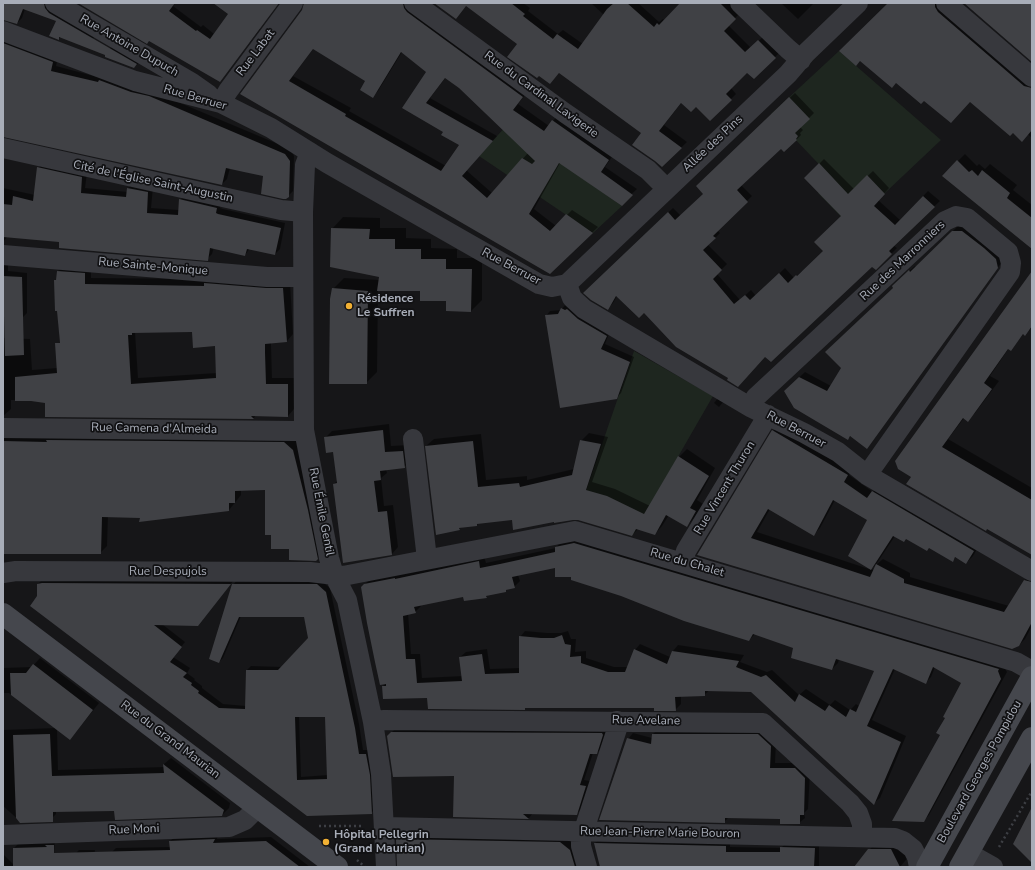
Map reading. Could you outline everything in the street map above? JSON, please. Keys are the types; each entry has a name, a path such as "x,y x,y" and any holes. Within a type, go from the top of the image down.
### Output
{"street":[{"name":"Rue Antoine Dupuch","path":"55,3 192,83 221,103"},
{"name":"Rue Labat","path":"221,103 228,91 293,3"},
{"name":"Rue du Cardinal Lavigerie","path":"414,3 565,113 648,170 667,189"},
{"path":"740,3 801,60"},
{"name":"Allée des Pins","path":"567,284 788,74 858,3"},
{"path":"946,3 1032,77"},
{"name":"Rue Berruer","path":"3,31 134,81 221,103 271,128 539,284 552,287 567,284 572,298 584,309 750,407 804,433 838,452 867,475 1032,571"},
{"path":"147,84 158,74 155,61"},
{"name":"Cité de l'Église Saint-Augustin","path":"3,148 281,210 303,212"},
{"name":"Rue Émile Gentil","path":"310,152 305,165 303,212 302,277 304,430 329,558 334,575 347,600 373,722 381,774 386,867"},
{"name":"Rue des Marronniers","path":"750,407 756,397 945,221 956,216 967,218 1008,252 1011,263 1010,272 867,475"},
{"name":"Rue Sainte-Monique","path":"3,255 267,277 302,277"},
{"name":"Rue Vincent Thuron","path":"683,562 686,551 768,415"},
{"name":"Rue Camena d'Almeida","path":"3,428 304,430"},
{"path":"413,439 427,559"},
{"name":"Rue du Chalet","path":"334,575 343,576 575,531 1016,662 1032,671"},
{"name":"Rue Despujols","path":"3,574 16,571 302,572 334,575"},
{"name":"Rue du Grand Maurian","path":"4,617 337,867"},
{"name":"Boulevard Georges Pompidou","path":"927,867 1032,677"},
{"name":"Rue Avelane","path":"373,722 383,720 763,723 850,803 858,813 862,824 862,837"},
{"path":"587,867 581,846 583,832 617,729 617,721"},
{"path":"991,866 964,860 1032,738"},
{"name":"Rue Moni","path":"3,835 229,827 245,820 257,806"},
{"name":"Rue Jean-Pierre Marie Bouron","path":"384,827 895,838 903,841 913,849 917,857 919,867"}],"path":[{"path":"991,866 1032,791"},
{"path":"317,830 319,826 384,827"}],"shaded area":[{"path":"839,51 941,140 850,226 818,193 833,179 771,114"},
{"path":"507,125 622,206 593,233 479,156"},
{"path":"634,351 713,396 633,535 577,517"}],"building":[{"path":"3,3 44,3 45,8 49,13 137,64 134,68 59,37 59,40 49,36 56,21 23,9 17,24 3,20"},
{"path":"78,3 175,3 169,11 196,31 197,30 210,39 228,14 213,3 279,3 220,82 149,41 147,44"},
{"path":"304,3 403,3 407,12 523,97 513,110 544,131 552,120 609,160 601,172 633,195 622,206 559,163 529,214 550,231 566,214 593,233 550,274 240,94 302,10","holes":["313,49 365,81 360,90 373,98 401,52 426,72 402,108 443,132 441,135 459,145 441,171 345,116 346,114 289,81","445,78 459,88 535,161 532,164 522,158 487,198 462,176 493,141 426,103"]},
{"path":"434,3 511,3 525,14 523,16 553,39 557,34 578,49 607,9 614,3 627,3 654,27 657,23 659,25 680,3 720,3 736,19 724,31 745,52 758,40 776,58 754,79 747,73 726,94 732,100 710,121 696,107 691,112 681,103 659,131 682,148 662,167 632,145 641,133 559,73 550,84 539,76 537,78 507,57 517,44 466,6 456,19"},
{"path":"888,3 935,3 935,7 938,12 1024,86 1032,88 1032,130 1022,142 1013,133 1010,136 970,102 951,123 924,101 921,104 896,83 892,88 860,61 856,66 839,51"},
{"path":"964,3 1032,3 1032,62"},
{"path":"3,43 53,62 51,71 98,82 99,80 131,92 149,96 285,154 290,161 289,197 283,199 261,194 263,176 226,168 222,185 3,137"},
{"path":"789,97 810,119 795,133 798,136 796,139 797,140 784,152 781,149 737,190 748,202 713,236 716,238 703,250 722,270 713,279 734,304 745,295 750,300 779,273 788,283 823,251 814,242 841,216 804,178 819,163 848,194 867,175 885,194 874,206 895,225 923,196 935,207 889,251 892,254 876,270 872,267 771,362 765,357 738,387 727,380 728,378 676,347 644,313 639,318 616,296 608,310 591,300 583,293 668,212 675,220 703,194 696,186"},
{"path":"957,160 969,172 972,170 978,176 982,170 1010,193 1007,198 1032,218 1032,249 942,176"},
{"path":"37,167 82,177 81,193 126,197 127,188 148,192 147,213 178,215 179,199 217,208 216,213 218,214 281,228 275,255 247,249 245,256 210,248 208,261 59,248 59,242 3,237 3,204 12,205 13,196 33,201"},
{"path":"331,228 370,229 369,239 395,239 395,249 421,249 421,259 446,259 446,269 472,269 471,312 446,311 446,301 420,301 420,291 377,291 379,277 330,267"},
{"path":"952,231 962,231 984,248 996,259 998,268 867,449 850,436 848,440 794,408 784,391 799,377 827,391 841,368 825,352 893,288 892,286 909,270 910,272"},
{"path":"57,271 85,273 85,284 204,286 204,283 283,288 287,342 265,344 266,384 288,384 288,417 251,416 254,419 45,417 45,403 15,401 15,377 57,373 55,343 60,343 57,311 55,311 54,280 56,280","holes":["192,332 193,348 215,346 216,378 131,384 128,335 132,335 132,333"]},
{"path":"1032,271 1032,326 1025,336 1023,334 1011,351 1008,349 984,383 992,389 968,422 963,418 942,447 1032,500 1032,555 987,529 986,531 906,484 911,477 898,469 895,461"},
{"path":"3,276 22,277 24,355 5,356"},
{"path":"332,288 368,291 367,384 329,384 330,299"},
{"path":"561,308 565,310 567,309 578,319 607,336 601,349 630,362 617,399 560,408 545,315 558,314"},
{"path":"383,430 385,452 403,451 405,468 380,471 381,480 374,481 378,512 387,511 392,555 343,563 333,484 337,483 333,452 326,453 324,437"},
{"path":"772,430 848,475 844,482 867,498 872,491 974,551 966,564 955,557 953,562 929,548 927,551 906,539 904,542 893,536 871,570 848,556 867,520 833,500 814,536 768,509 751,538 870,577 876,564 904,579 904,583 1004,612 1024,580 1032,582 1032,622 1019,646 1012,649 697,555"},
{"path":"46,440 284,442 293,450 308,510 318,559 316,561 289,560 289,549 271,549 271,535 265,535 265,490 235,491 235,503 229,503 229,511 139,522 140,518 102,517 101,554 3,554 3,441 47,442"},
{"path":"580,440 601,444 586,490 607,496 644,514 678,456 709,476 690,508 696,511 687,527 666,515 655,535 636,529 632,536 578,520 554,522 513,530 512,520 477,524 477,526 459,528 460,530 436,535 425,446 473,441 478,487 519,483 520,487 572,475"},
{"path":"574,543 999,669 998,671 1001,679 924,822 892,821 940,735 936,733 945,718 943,717 961,683 933,667 926,684 893,669 867,726 901,742 874,805 751,692 705,691 705,696 675,697 676,711 654,711 654,708 525,708 525,710 428,709 427,698 383,699 382,686 386,686 386,684 380,685 361,587 364,584 479,561 480,568 555,552 555,547","holes":["555,568 555,577 571,577 571,580 621,596 684,621 749,641 753,634 793,648 791,658 832,670 836,659 874,671 856,712 850,709 846,717 829,705 825,711 799,694 795,702 766,675 761,677 736,667 739,661 672,651 667,664 634,649 625,672 608,672 581,663 581,656 570,657 571,645 565,644 562,635 554,638 519,636 519,673 485,674 482,654 459,657 462,681 417,683 415,659 406,659 403,616 416,613 414,607 463,597 464,601 487,598 486,596 506,592 506,590 515,588 512,577"]},
{"path":"37,584 231,584 198,626 154,625 182,647 170,662 187,673 183,677 192,683 191,685 199,691 198,693 219,708 245,709 246,670 278,670 308,638 304,617 239,617 219,663 209,659 232,584 317,584 326,592 355,728 359,754 366,754 370,775 372,814 307,816 30,606 37,596","holes":["295,717 325,717 327,779 297,780"]},
{"path":"33,664 93,710 70,740 11,695 10,673 26,673"},
{"path":"391,732 602,733 603,735 597,754 590,754 580,785 586,786 577,815 523,814 529,819 453,817 454,776 393,777 387,736"},
{"path":"50,734 52,776 164,773 163,764 224,810 222,816 115,820 114,811 53,812 53,822 20,823 16,818 13,735"},
{"path":"652,734 758,734 771,746 770,768 795,768 805,778 804,815 800,815 800,824 780,824 780,819 725,818 725,823 599,820 627,738 651,744"},
{"path":"1032,807 1032,863 1013,844"},
{"path":"215,839 213,843 266,841 300,867 13,867 13,848 47,847 45,845 54,845 54,853 170,850 169,841"},
{"path":"396,839 560,842 570,850 575,867 397,867"},
{"path":"594,843 726,846 726,852 780,852 780,847 815,848 814,867 600,867"},
{"path":"868,849 891,849 900,867 854,867"}],"place":[{"name":"Résidence Le Suffren","path":"349,306"},
{"name":"Hôpital Pellegrin (Grand Maurian)","path":"326,842"}]}
